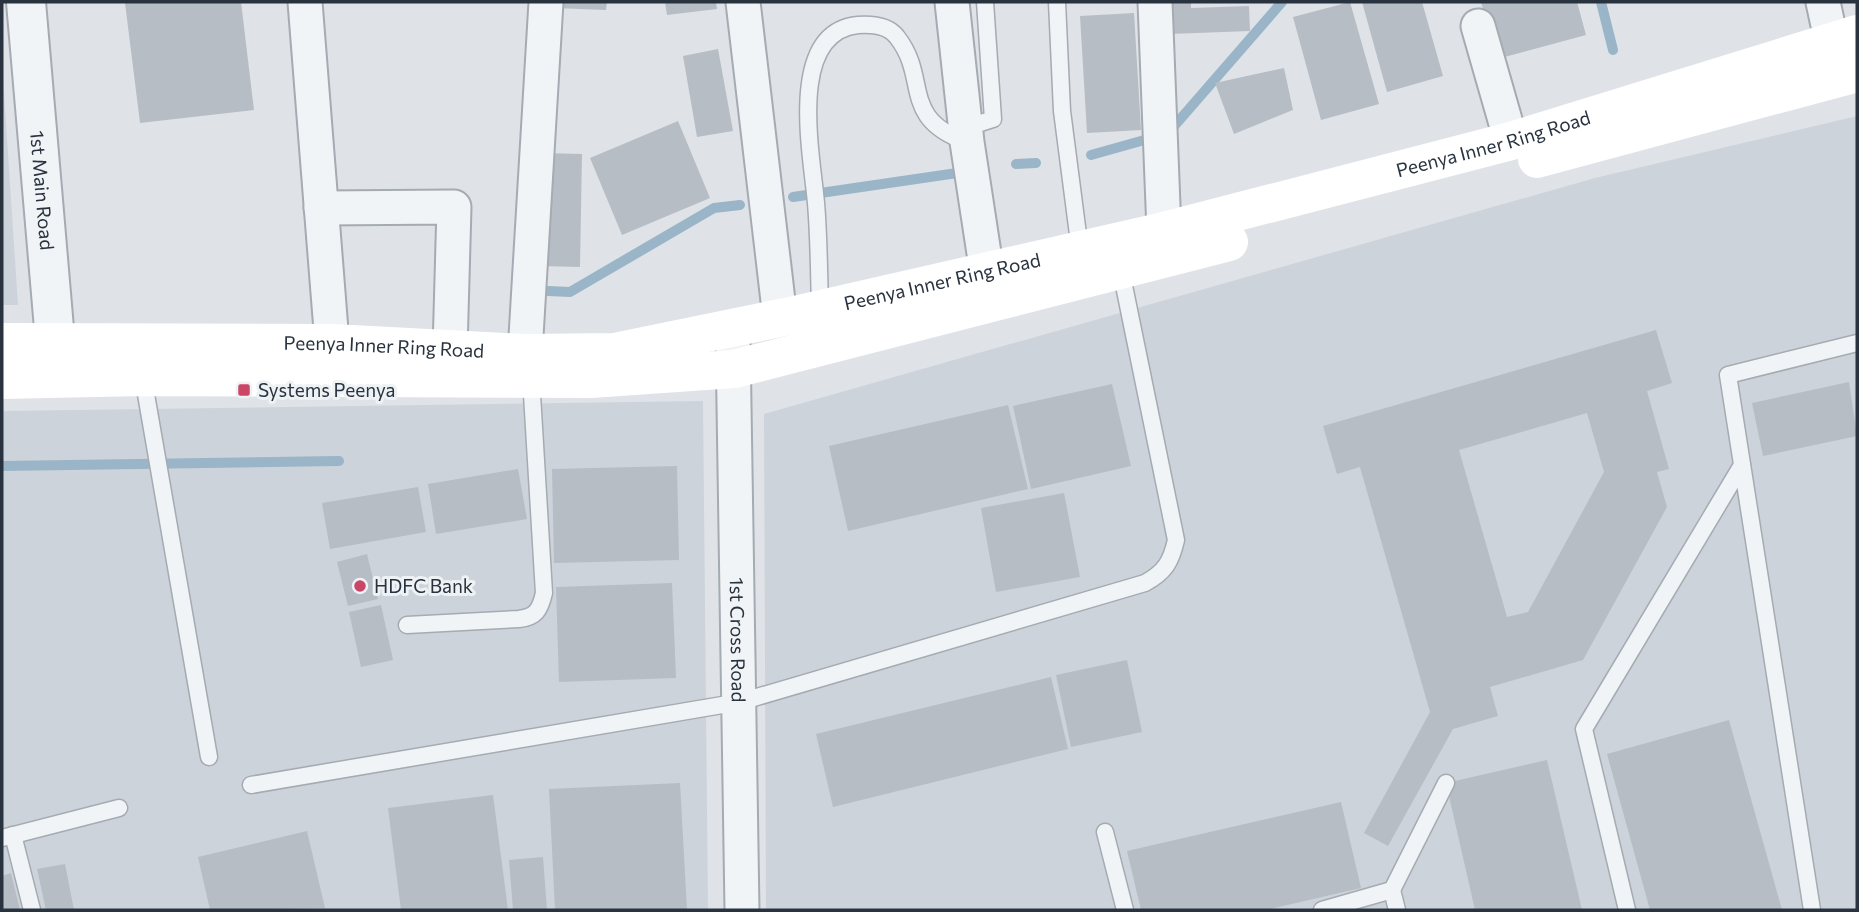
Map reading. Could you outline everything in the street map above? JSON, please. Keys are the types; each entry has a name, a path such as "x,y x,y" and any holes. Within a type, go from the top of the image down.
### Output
{"main road":[{"name":"Peenya Inner Ring Road","path":"2,380 528,366 614,352 987,273 1164,231 1511,141 1844,36"},
{"name":"Peenya Inner Ring Road","path":"2,342 55,340 332,343 450,349 591,379 734,369 1121,271 1857,73"}],"street":[{"name":"1st Main Road","path":"26,2 55,340 55,378"},
{"path":"305,2 332,343"},
{"path":"528,366 546,2"},
{"path":"743,2 780,318"},
{"path":"951,2 966,135 987,273"},
{"path":"1155,2 1164,231"},
{"path":"1824,2 1844,36"},
{"path":"1478,26 1511,141"},
{"path":"321,208 454,206 450,349"},
{"name":"1st Cross Road","path":"733,327 743,910"}],"lane":[{"path":"820,309 816,203 807,114 814,65 826,40 847,26 875,24 896,36 906,54 920,106 930,121 953,137 966,135 993,119 985,2"},
{"path":"1057,2 1062,111 1080,250"},
{"path":"251,785 740,702 1145,583 1162,573 1172,559 1176,540 1121,271"},
{"path":"1812,910 1728,375 1857,343"},
{"path":"407,625 519,619 532,617 541,608 544,593 528,366"},
{"path":"143,377 209,757"},
{"path":"1627,910 1584,729 1742,465"},
{"path":"1397,910 1392,890 1446,783"},
{"path":"32,910 7,837 119,808"},
{"path":"1105,832 1125,910"},
{"path":"1322,910 1392,890"}],"shaded area":[{"path":"2,62 18,305 2,305"},
{"path":"1857,116 1857,910 766,910 764,414 1595,178"},
{"path":"703,401 708,910 2,910 2,411"}],"building":[{"path":"241,2 254,110 140,123 125,3"},
{"path":"555,2 607,2 606,10 555,8"},
{"path":"665,2 716,2 717,9 667,15"},
{"path":"1167,2 1191,2 1191,8 1249,6 1250,31 1169,34"},
{"path":"1350,2 1379,104 1321,120 1293,17"},
{"path":"1362,2 1422,2 1443,76 1387,92"},
{"path":"1481,2 1577,2 1586,35 1497,59"},
{"path":"1134,13 1141,130 1087,133 1080,16"},
{"path":"718,49 733,131 697,137 683,56"},
{"path":"1284,68 1293,110 1234,134 1215,83"},
{"path":"678,121 710,198 622,235 590,158"},
{"path":"542,153 582,154 580,267 540,266"},
{"path":"1656,330 1672,383 1647,391 1669,469 1657,472 1667,507 1583,660 1490,687 1498,716 1453,729 1388,846 1364,833 1430,712 1360,467 1337,474 1323,426","holes":["1587,413 1604,472 1528,612 1507,617 1459,450"]},
{"path":"1849,382 1857,436 1763,456 1752,403"},
{"path":"1112,384 1131,466 1031,489 1013,406"},
{"path":"1008,405 1028,489 848,531 829,446"},
{"path":"677,466 679,560 554,563 552,469"},
{"path":"518,469 527,519 436,534 428,484"},
{"path":"418,487 426,532 330,549 322,503"},
{"path":"1064,493 1080,577 996,592 981,508"},
{"path":"367,554 378,599 348,606 337,562"},
{"path":"672,583 676,678 559,682 556,587"},
{"path":"381,605 393,660 361,667 349,612"},
{"path":"1127,660 1142,732 1071,747 1056,675"},
{"path":"1051,677 1068,749 833,807 816,734"},
{"path":"1729,720 1782,910 1650,910 1607,754"},
{"path":"1547,760 1582,910 1475,910 1446,783"},
{"path":"680,783 687,910 555,910 549,789"},
{"path":"493,795 508,910 401,910 388,808"},
{"path":"1341,802 1361,888 1266,910 1141,910 1127,851"},
{"path":"307,831 325,908 210,910 198,857"},
{"path":"543,857 547,910 513,910 509,860"},
{"path":"65,864 74,910 46,910 37,869"},
{"path":"11,873 20,910 2,910 2,876"}],"waterway":[{"path":"1169,132 1282,2"},
{"path":"1601,2 1613,50"},
{"path":"1091,155 1155,137"},
{"path":"1016,164 1036,163"},
{"path":"793,197 964,172"},
{"path":"548,291 570,292 714,208 740,205"},
{"path":"2,466 339,461"}],"place":[{"name":"Systems Peenya","path":"244,390"},
{"name":"HDFC Bank","path":"360,586"}]}
